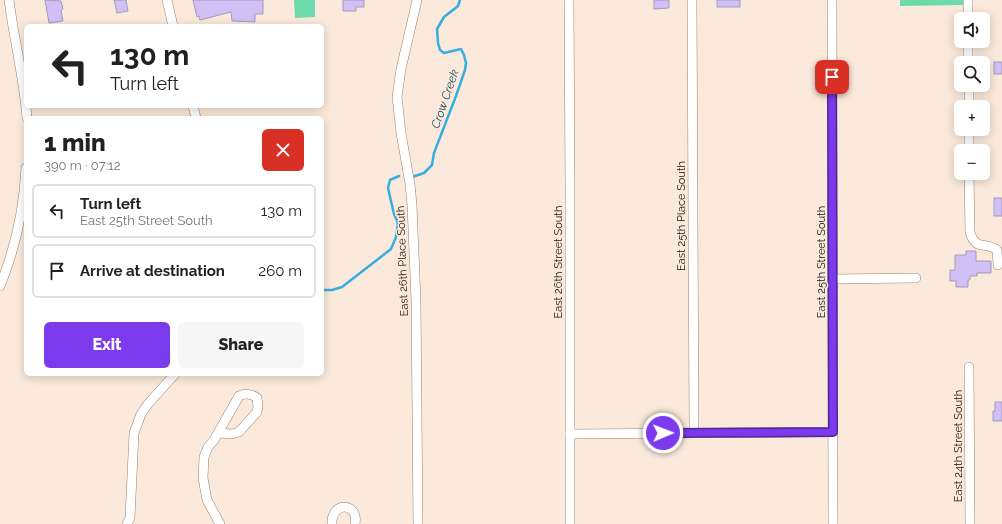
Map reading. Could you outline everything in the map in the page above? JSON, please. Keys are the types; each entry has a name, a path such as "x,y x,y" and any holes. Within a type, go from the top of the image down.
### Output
{"street":[{"path":"9,0 24,90"},
{"path":"167,0 173,24"},
{"name":"East 26th Place South","path":"417,0 401,69 397,96 412,204 416,301 418,524"},
{"name":"East 26th Street South","path":"569,0 570,524"},
{"name":"East 25th Place South","path":"692,0 694,433"},
{"name":"East 25th Street South","path":"832,0 833,524"},
{"path":"968,0 968,12"},
{"path":"969,180 970,232 972,238 975,244 993,247 997,250 998,265"},
{"path":"0,286 7,267 20,219 24,185"},
{"path":"833,278 916,278"},
{"name":"East 24th Street South","path":"969,368 970,524"},
{"path":"130,522 134,433 141,414 173,376"},
{"path":"218,433 232,434 239,432 257,412 257,398 249,394 239,396 205,453 204,478 207,500 220,524"},
{"path":"570,434 833,432"},
{"path":"332,524 334,513 341,507 347,507 355,514 355,524"}],"green space":[{"path":"294,0 315,0 315,17 295,18"},
{"path":"900,0 963,0 963,5 900,6"}],"building":[{"path":"45,0 61,1 63,21 49,23"},
{"path":"114,0 126,0 128,11 117,13"},
{"path":"193,0 263,0 263,14 255,14 255,22 232,21 231,12 200,20 199,16 197,17"},
{"path":"343,0 364,0 364,7 356,7 356,11 343,11"},
{"path":"654,0 669,0 669,8 654,9"},
{"path":"717,0 740,0 740,7 717,7"},
{"path":"994,62 1002,62 1002,74 994,74"},
{"path":"994,198 1002,198 1002,216 994,216"},
{"path":"966,251 976,251 976,261 991,261 991,273 977,273 977,276 970,276 970,280 968,280 968,287 956,287 956,281 950,281 950,270 955,270 955,255 966,255"},
{"path":"995,402 1002,402 1002,421 993,421"}],"waterway":[{"name":"Crow Creek","path":"412,177 424,173 432,165 434,153 465,70 466,63 461,49 444,53 440,50 438,43 437,29 444,17 458,6 460,0"},
{"name":"Crow Creek","path":"324,290 332,290 342,287 391,249 396,237 398,223 394,214 388,188 390,180 399,176"}],"route":[{"path":"663,433 833,432 832,77"}]}
